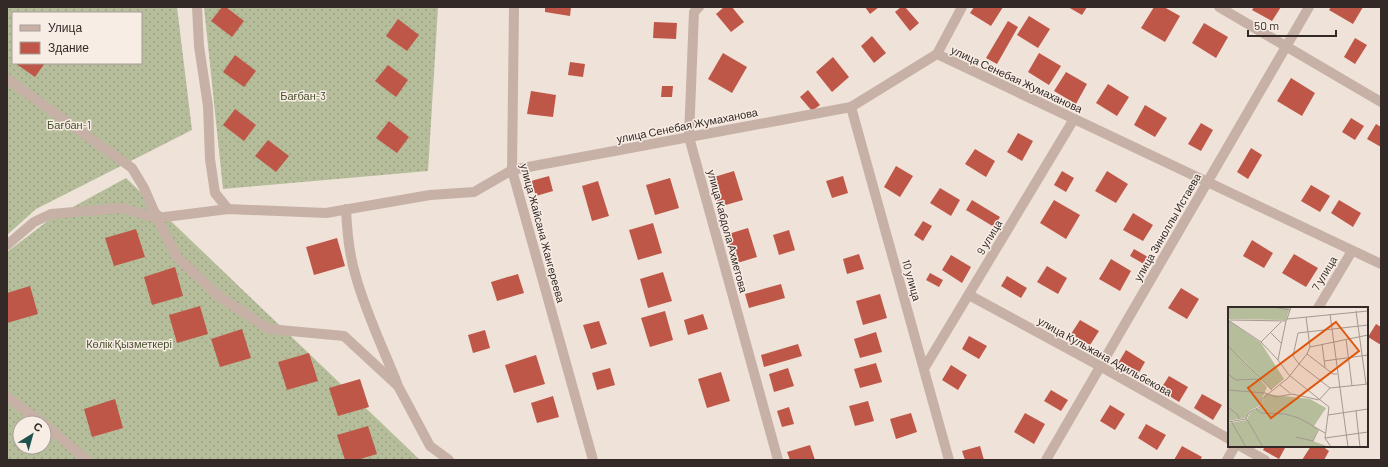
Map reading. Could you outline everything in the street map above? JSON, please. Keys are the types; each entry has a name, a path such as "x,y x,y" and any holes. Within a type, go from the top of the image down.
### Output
{"street":[{"path":"197,7 199,46 208,106 210,159 215,193 228,209"},
{"name":"улица Жайсана Жангереева","path":"514,7 512,170 593,460"},
{"name":"улица Кабдола Ахметова","path":"699,7 694,12 689,137 778,460"},
{"path":"937,54 962,7"},
{"path":"1219,7 1381,102"},
{"name":"улица Зиноллы Истаева","path":"1046,460 1309,7"},
{"name":"улица Сенебая Жумаханова","path":"157,218 228,209 326,213 430,195 474,192 512,170 851,107 937,54 1381,264"},
{"path":"7,79 132,168 144,188 157,218 177,257 220,296 269,329 344,336 398,386"},
{"name":"10 улица","path":"851,107 950,460"},
{"name":"9 улица","path":"925,368 1074,119"},
{"path":"7,245 34,222 51,214 121,208 157,218"},
{"path":"346,209 350,250 355,275 364,303 398,386 430,446 449,460"},
{"name":"7 улица","path":"1319,307 1352,251"},
{"name":"улица Кульжана Адильбекова","path":"969,295 1100,366 1228,439"},
{"path":"7,397 31,415"},
{"path":"52,432 86,460"},
{"path":"1227,460 1234,447"},
{"path":"1242,447 1265,460"}],"green space":[{"name":"Бағбан-1","path":"7,7 177,7 192,130 36,209 7,235"},
{"name":"Бағбан-3","path":"204,7 438,7 428,171 223,189"},
{"name":"Көлік Қызметкері","path":"126,178 420,460 7,460 7,252 49,220"}],"building":[{"path":"222,7 226,7 244,21 232,37 211,21"},
{"path":"545,7 571,7 570,16 545,12"},
{"path":"724,7 732,7 744,22 731,32 716,14"},
{"path":"865,7 879,7 870,14"},
{"path":"901,7 905,7 919,23 910,31 895,12"},
{"path":"974,7 1003,7 991,26 970,13"},
{"path":"1068,7 1087,7 1082,15"},
{"path":"1154,7 1164,7 1180,16 1165,42 1141,28"},
{"path":"1254,7 1281,7 1272,21 1252,10"},
{"path":"1331,7 1363,7 1353,24 1329,10"},
{"path":"1029,16 1050,29 1038,48 1017,35"},
{"path":"398,19 419,35 407,51 386,36"},
{"path":"1008,21 1018,27 997,64 986,58"},
{"path":"654,22 677,23 676,39 653,38"},
{"path":"1204,23 1228,37 1216,58 1192,43"},
{"path":"872,36 886,53 874,63 861,46"},
{"path":"1355,38 1367,45 1355,64 1344,57"},
{"path":"723,53 747,67 732,93 708,79"},
{"path":"1039,53 1061,66 1049,85 1028,72"},
{"path":"235,55 256,71 244,87 223,72"},
{"path":"833,57 849,77 832,92 816,72"},
{"path":"570,62 585,64 583,77 568,75"},
{"path":"16,64 44,64 35,77"},
{"path":"388,65 408,80 396,97 375,81"},
{"path":"1066,72 1087,84 1076,104 1054,91"},
{"path":"1291,78 1315,93 1302,116 1277,101"},
{"path":"1108,84 1129,97 1117,116 1096,103"},
{"path":"662,86 673,86 672,97 661,97"},
{"path":"808,90 820,105 812,111 800,97"},
{"path":"531,91 556,95 553,117 527,114"},
{"path":"1145,105 1167,118 1155,137 1134,125"},
{"path":"235,109 256,125 244,141 223,125"},
{"path":"1351,118 1364,126 1355,140 1342,132"},
{"path":"389,121 409,137 397,153 376,138"},
{"path":"1201,123 1213,130 1201,151 1188,144"},
{"path":"1376,124 1381,127 1381,147 1367,139"},
{"path":"1018,133 1033,141 1022,161 1007,152"},
{"path":"268,140 289,156 276,172 255,156"},
{"path":"1251,148 1262,155 1248,179 1237,172"},
{"path":"975,149 995,161 986,177 965,164"},
{"path":"896,166 913,176 900,197 884,187"},
{"path":"734,171 743,200 719,207 711,178"},
{"path":"1062,171 1074,178 1066,192 1054,185"},
{"path":"1107,171 1128,184 1116,203 1095,191"},
{"path":"549,176 553,191 536,196 531,181"},
{"path":"843,176 848,193 832,198 826,181"},
{"path":"670,178 679,208 655,215 646,185"},
{"path":"598,181 609,216 592,221 582,186"},
{"path":"1311,185 1330,196 1320,212 1301,201"},
{"path":"940,188 960,200 951,216 930,203"},
{"path":"972,200 1000,217 994,227 966,210"},
{"path":"1054,200 1080,215 1066,239 1040,223"},
{"path":"1339,200 1361,213 1353,227 1331,213"},
{"path":"1133,213 1153,225 1143,241 1123,230"},
{"path":"923,221 932,226 923,241 914,235"},
{"path":"653,223 662,253 638,260 629,230"},
{"path":"748,228 757,257 734,264 725,235"},
{"path":"136,229 145,257 114,266 105,238"},
{"path":"789,230 795,250 779,255 773,235"},
{"path":"337,238 345,266 314,275 306,247"},
{"path":"1252,240 1273,253 1264,268 1243,256"},
{"path":"1134,249 1148,257 1144,264 1130,256"},
{"path":"859,254 864,269 847,274 843,259"},
{"path":"1294,254 1318,268 1306,287 1282,273"},
{"path":"951,255 971,267 962,283 942,270"},
{"path":"1111,259 1131,271 1120,291 1099,279"},
{"path":"1047,266 1067,278 1058,294 1037,282"},
{"path":"175,267 183,296 152,305 144,277"},
{"path":"663,272 672,301 648,308 640,279"},
{"path":"930,273 943,280 939,287 926,280"},
{"path":"518,274 524,293 497,301 491,282"},
{"path":"1007,276 1027,288 1021,298 1001,286"},
{"path":"781,284 785,298 749,308 745,294"},
{"path":"30,286 38,314 7,323 7,293"},
{"path":"1181,288 1199,299 1187,319 1168,308"},
{"path":"880,294 887,318 863,325 856,301"},
{"path":"200,306 208,334 177,343 169,315"},
{"path":"665,311 673,340 650,347 641,318"},
{"path":"703,314 708,329 688,335 684,320"},
{"path":"1080,320 1099,331 1090,345 1071,334"},
{"path":"599,321 607,344 591,349 583,325"},
{"path":"1376,324 1381,327 1381,345 1368,337"},
{"path":"242,329 251,358 220,367 211,339"},
{"path":"485,330 490,348 473,353 468,335"},
{"path":"876,332 882,352 860,358 854,339"},
{"path":"969,336 987,346 979,359 962,349"},
{"path":"798,344 802,356 764,367 761,355"},
{"path":"1126,350 1145,362 1137,376 1117,365"},
{"path":"309,353 318,381 287,390 278,362"},
{"path":"536,355 545,384 514,393 505,365"},
{"path":"876,363 882,382 860,388 854,369"},
{"path":"951,365 967,375 958,390 942,380"},
{"path":"610,368 615,385 597,390 592,373"},
{"path":"788,368 794,386 774,392 769,374"},
{"path":"721,372 730,401 707,408 698,379"},
{"path":"1169,376 1188,387 1179,402 1160,390"},
{"path":"360,379 369,407 338,416 329,388"},
{"path":"1051,390 1068,400 1061,411 1044,401"},
{"path":"1202,394 1222,405 1213,420 1194,408"},
{"path":"553,396 559,417 537,423 531,403"},
{"path":"115,399 123,428 92,437 84,409"},
{"path":"868,401 874,421 855,426 849,406"},
{"path":"1110,405 1125,414 1115,430 1100,421"},
{"path":"789,407 794,424 782,427 777,411"},
{"path":"911,413 917,432 896,439 890,419"},
{"path":"1025,413 1045,424 1034,444 1014,432"},
{"path":"1146,424 1166,435 1157,450 1138,438"},
{"path":"368,426 377,454 357,460 345,460 337,435"},
{"path":"810,445 815,460 790,460 787,452"},
{"path":"980,446 984,460 965,460 962,451"},
{"path":"1182,446 1202,457 1200,460 1174,460"},
{"path":"1264,447 1285,447 1279,459 1263,450"},
{"path":"1310,447 1323,447 1329,451 1324,460 1302,460"}]}
